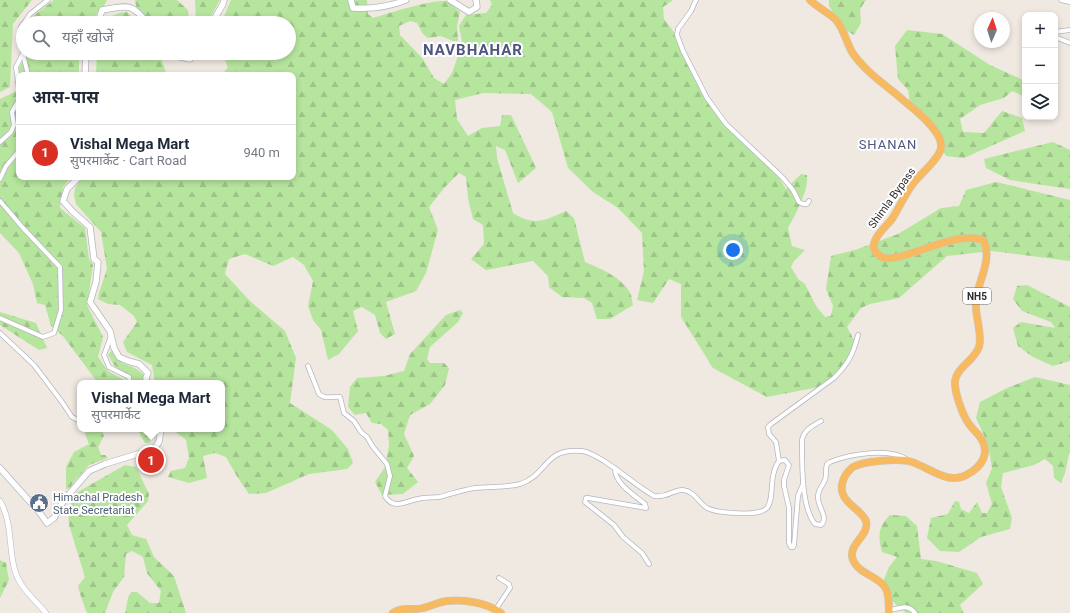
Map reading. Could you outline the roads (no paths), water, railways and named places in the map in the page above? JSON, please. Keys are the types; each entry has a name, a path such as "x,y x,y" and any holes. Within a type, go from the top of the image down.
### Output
{"highway":[{"name":"Shimla Bypass","path":"810,0 837,21 852,51 860,63 922,117 941,139 942,147 938,156 912,185 892,218 877,236 874,244 880,257 890,259 946,241 978,238 984,241 987,248 986,260 976,297 975,308 980,336 979,346 975,355 957,374 955,382 956,391 966,420 982,439 985,448 985,457 978,467 967,475 955,478 940,476 921,465 910,461 900,460 860,464 852,468 845,477 842,487 844,496 850,505 866,521 864,531 852,550 852,557 855,565 879,581 885,587 889,611"},
{"path":"393,613 399,609 422,609 446,601 461,600 485,605 499,611"}],"main road":[{"path":"216,16 224,0"},
{"path":"351,0 354,8 372,9 400,3 406,0"},
{"path":"450,0 469,12 477,7 476,0"},
{"path":"100,16 102,10 128,6 140,12 143,16"},
{"path":"85,72 86,60"},
{"path":"76,180 67,189 63,202 90,226 94,259 98,262 96,282 90,302 110,331 114,348 119,357 128,362 139,364 148,373 146,380"},
{"path":"0,468 40,513 46,524 54,518 64,500 89,472 105,464 154,449 159,442 161,432"}],"street":[{"path":"29,16 48,0"},
{"path":"696,0 691,11 678,29 677,36 680,46 707,98 726,124 783,178 799,202 807,204 809,201"},
{"path":"1061,0 1070,2"},
{"path":"1058,32 1070,30"},
{"path":"1058,38 1070,43"},
{"path":"17,72 16,67 20,60"},
{"path":"25,60 27,72"},
{"path":"0,142 11,132 14,125 12,112 16,105"},
{"path":"0,179 6,166 16,154"},
{"path":"0,201 60,267 61,310 54,333 43,337 0,318"},
{"path":"0,333 34,365 72,417 77,420"},
{"path":"111,335 104,355 109,367 129,377 130,380"},
{"path":"308,366 319,394 327,398 340,398 344,413 354,421 387,464 390,476 385,496 394,504 399,504 418,498 441,496 474,488 511,486 520,484 537,475 550,459 563,452 584,451 615,468 654,496 667,496 679,490 685,490 691,493 708,508 736,513 754,513 766,508 770,502 773,473 779,461 776,442 768,434 768,427 834,378 842,370 849,362 854,352 858,336"},
{"path":"821,421 809,428 804,434 802,440 802,484 806,503 813,522 818,525 821,525 824,520 819,506 818,493 825,480 827,464 855,455 870,453 902,455 910,461"},
{"path":"779,461 785,460 789,465 784,480 784,486 789,508 789,543 791,547 794,545 798,496 802,484"},
{"path":"615,468 615,475 618,479 628,490 646,504 647,507 644,508 588,498 586,498 585,502 607,519 623,537 642,553 648,564"},
{"path":"0,501 6,514 15,571 21,584 46,613"},
{"path":"499,578 509,584 510,588 499,611"},
{"path":"889,611 910,607 916,613"}],"place":[{"name":"Vishal Mega Mart","path":"151,460"},
{"name":"Himachal Pradesh State Secretariat","path":"39,503"}],"district":[{"name":"NAVBHAHAR","path":"473,50"},
{"name":"SHANAN","path":"888,144"}]}
